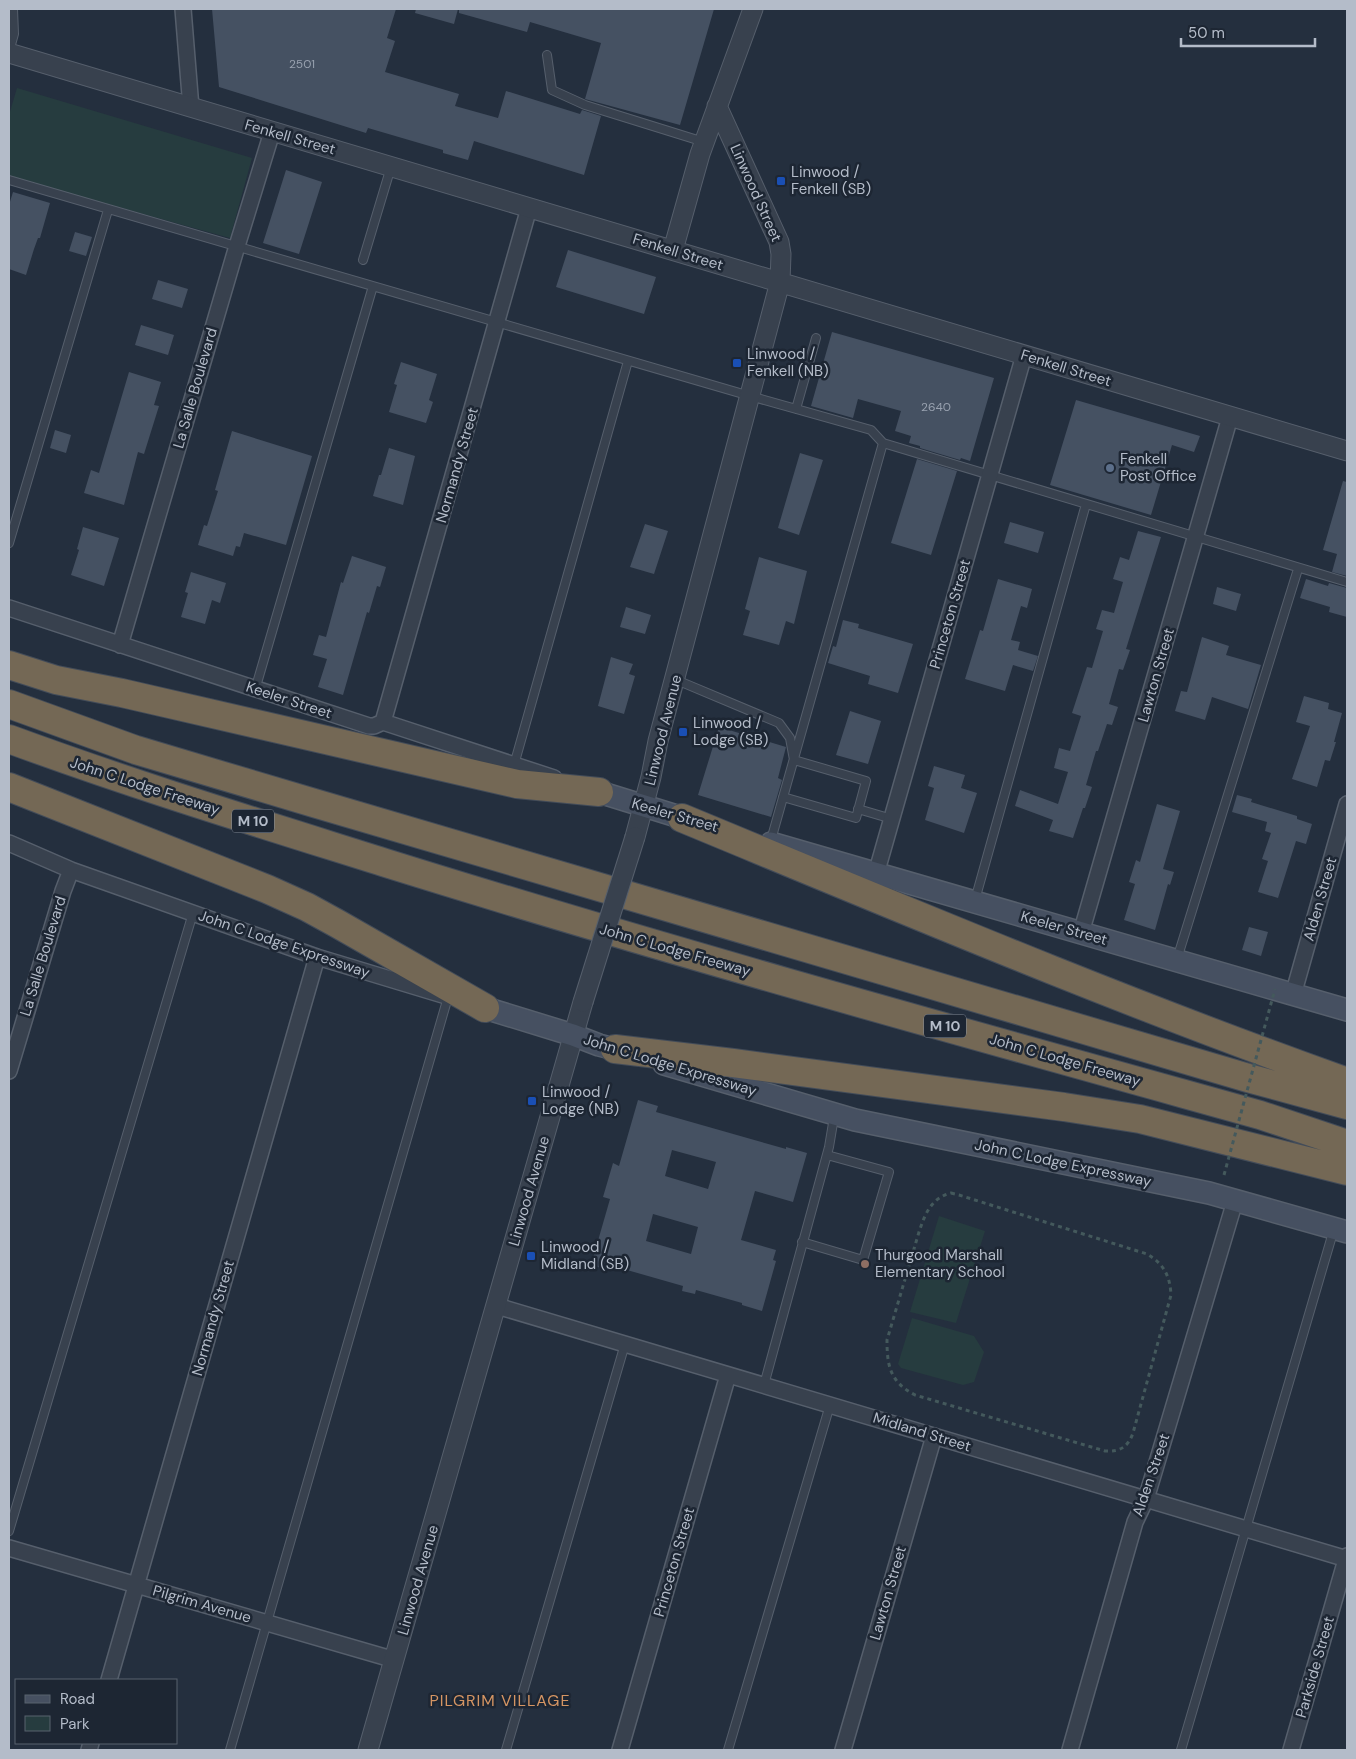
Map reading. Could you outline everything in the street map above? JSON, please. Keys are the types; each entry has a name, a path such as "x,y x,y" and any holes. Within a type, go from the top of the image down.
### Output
{"highway":[{"path":"9,665 56,680 122,693 517,784 599,792"},
{"name":"M 10","path":"9,704 136,750 1248,1078 1347,1105"},
{"name":"John C Lodge Freeway","path":"9,739 184,800 518,904 689,955 1260,1115 1347,1144"},
{"path":"9,787 307,907 485,1008"},
{"path":"682,818 1046,968 1238,1044 1347,1082"},
{"path":"615,1049 1064,1107 1140,1119 1347,1171"}],"main road":[{"name":"Keeler Street","path":"599,792 682,818 1347,1010"},
{"name":"John C Lodge Expressway","path":"485,1008 599,1045 855,1120 1200,1192 1341,1230"}],"street":[{"path":"183,9 191,108"},
{"path":"673,250 704,142 753,9"},
{"name":"Fenkell Street","path":"9,53 1347,451"},
{"name":"Linwood Street","path":"717,106 779,242 781,254 780,282"},
{"name":"La Salle Boulevard","path":"120,645 272,132"},
{"name":"Normandy Street","path":"383,722 529,208"},
{"name":"Linwood Avenue","path":"368,1750 573,1035 644,806 658,741 780,282"},
{"name":"Princeton Street","path":"876,874 1024,355"},
{"name":"Lawton Street","path":"1081,933 1230,416"},
{"name":"Keeler Street","path":"9,608 369,726 383,722 599,792"},
{"name":"Alden Street","path":"1284,992 1347,804"},
{"name":"John C Lodge Expressway","path":"9,843 71,870 317,956 485,1008"},
{"name":"La Salle Boulevard","path":"9,1072 71,870"},
{"name":"Normandy Street","path":"109,1679 317,956"},
{"name":"Alden Street","path":"1070,1750 1135,1522 1146,1499 1235,1201"},
{"name":"Midland Street","path":"496,1306 1347,1558"},
{"name":"Princeton Street","path":"620,1750 728,1375"},
{"name":"Lawton Street","path":"843,1750 934,1436"},
{"name":"Pilgrim Avenue","path":"9,1548 395,1660"},
{"name":"Parkside Street","path":"1291,1750 1347,1558"}],"lane":[{"path":"9,53 14,34 13,9"},
{"path":"547,55 552,90 585,105 704,142"},
{"path":"363,260 391,167"},
{"path":"9,180 871,430 883,443 1298,569 1347,582"},
{"path":"9,543 108,210"},
{"path":"255,690 373,286"},
{"path":"796,409 816,338"},
{"path":"514,765 628,361"},
{"path":"770,843 883,443"},
{"path":"975,902 1086,504"},
{"path":"1176,960 1298,569"},
{"path":"674,680 779,723 790,738 794,760"},
{"path":"783,798 856,818 866,781 794,760"},
{"path":"858,809 892,819"},
{"path":"9,1531 193,913"},
{"path":"230,1750 448,997"},
{"path":"764,1385 827,1155 835,1114"},
{"path":"802,1242 863,1260 889,1172 827,1155"},
{"path":"1180,1750 1246,1529 1341,1230"},
{"path":"506,1750 625,1344"},
{"path":"728,1750 830,1405"}],"path":[{"path":"1224,1175 1284,992"},
{"path":"950,1194 959,1195 1122,1246 1147,1254 1157,1260 1166,1270 1171,1283 1171,1295 1133,1433 1129,1442 1115,1452 1105,1451 915,1395 899,1384 891,1373 887,1358 887,1340 925,1215 937,1198 950,1194"}],"green space":[{"path":"17,88 252,158 230,238 9,177 9,115"},
{"path":"939,1216 985,1231 956,1323 910,1312"},
{"path":"912,1318 974,1336 984,1352 974,1382 963,1385 901,1368 898,1364"}],"building":[{"path":"212,9 396,9 387,38 395,41 385,72 459,94 455,106 498,118 506,91 580,114 582,110 601,116 584,175 474,141 468,160 443,153 443,150 368,128 366,133 219,87"},
{"path":"416,9 458,9 454,24 415,13"},
{"path":"459,9 714,9 680,125 585,99 601,43 530,22 527,32 459,13"},
{"path":"286,170 322,182 299,254 263,243"},
{"path":"13,192 50,203 40,238 38,238 26,275 9,269 9,205"},
{"path":"75,232 92,237 86,256 69,251"},
{"path":"568,250 656,277 644,314 556,287"},
{"path":"158,280 188,289 182,308 152,299"},
{"path":"141,325 174,335 168,355 135,345"},
{"path":"832,332 994,378 970,461 961,458 960,460 909,443 911,436 895,431 901,411 858,399 853,418 811,406"},
{"path":"401,362 437,374 429,400 433,402 426,423 389,412 397,385 394,384"},
{"path":"129,372 161,382 154,405 159,406 144,454 138,452 124,505 84,493 91,470 99,473"},
{"name":"Fenkell Post Office","path":"1076,400 1200,436 1194,452 1172,445 1151,515 1050,485"},
{"path":"55,430 71,435 66,453 50,448"},
{"path":"232,431 312,456 286,545 244,533 240,547 236,546 233,556 198,545 204,525 207,526 218,491 215,490"},
{"path":"389,448 415,456 403,505 373,496"},
{"path":"800,453 823,460 799,535 778,528"},
{"path":"917,459 957,471 931,555 891,543"},
{"path":"1343,481 1347,482 1347,576 1332,572 1337,554 1323,550"},
{"path":"1010,522 1044,532 1038,553 1004,543"},
{"path":"645,524 668,531 654,574 630,567"},
{"path":"83,527 119,538 104,586 71,575 79,550 77,549"},
{"path":"1138,531 1161,537 1126,649 1130,650 1123,670 1119,669 1109,704 1118,707 1112,725 1107,724 1098,751 1096,751 1086,785 1092,787 1073,838 1049,831 1053,820 1015,806 1020,790 1058,804 1068,772 1054,768 1059,748 1070,751 1081,716 1072,713 1087,667 1092,668 1103,631 1096,629 1102,610 1114,613 1123,582 1113,579 1120,557 1129,560"},
{"path":"352,556 386,567 380,587 377,586 369,613 367,612 343,695 318,687 327,659 313,655 319,635 326,637 341,582 343,583"},
{"path":"759,557 807,571 794,624 786,621 779,645 743,635 750,611 745,609"},
{"path":"191,572 226,583 220,603 212,600 205,624 181,617 188,593 185,592"},
{"path":"998,579 1032,589 1027,608 1021,606 1011,640 1020,642 1018,650 1038,656 1033,671 1013,665 1005,691 965,679 980,630 983,631"},
{"path":"1306,579 1328,586 1329,583 1347,588 1347,617 1329,612 1330,607 1300,598"},
{"path":"1217,587 1241,594 1236,611 1213,604"},
{"path":"626,607 651,615 645,634 620,627"},
{"path":"843,620 859,624 858,628 913,644 898,693 868,684 870,676 828,663 833,646 836,647"},
{"path":"1202,637 1229,646 1226,655 1261,665 1248,709 1212,697 1205,720 1175,711 1181,691 1187,692"},
{"path":"611,657 633,664 629,674 635,676 624,714 598,706"},
{"path":"1304,696 1329,703 1328,709 1342,713 1330,761 1325,760 1317,787 1292,779 1310,726 1296,722"},
{"path":"850,711 881,721 868,764 836,755"},
{"path":"719,727 786,747 778,778 782,780 771,817 698,795"},
{"path":"934,766 965,775 961,788 977,793 964,833 925,820 934,788 928,786"},
{"path":"1237,795 1252,799 1251,802 1297,816 1297,819 1312,824 1306,844 1296,841 1278,898 1258,892 1268,861 1262,859 1271,833 1265,831 1267,822 1232,812"},
{"path":"1157,804 1180,811 1163,869 1174,872 1170,885 1168,884 1155,930 1124,920 1135,884 1129,882 1136,860 1140,862"},
{"path":"1249,927 1268,932 1261,956 1242,950"},
{"path":"638,1100 658,1106 656,1112 786,1149 786,1147 807,1153 793,1202 755,1191 741,1240 776,1250 773,1260 776,1261 762,1311 742,1305 742,1303 696,1290 695,1294 682,1291 683,1286 613,1266 611,1271 591,1265 610,1199 603,1197 613,1163 619,1166","holes":["672,1150 716,1162 708,1189 665,1176","653,1214 698,1227 691,1254 646,1241"]}],"place":[{"name":"Linwood / Fenkell (SB)","path":"781,181"},
{"name":"Linwood / Fenkell (NB)","path":"737,363"},
{"name":"Fenkell Post Office","path":"1110,468"},
{"name":"Linwood / Lodge (SB)","path":"683,732"},
{"name":"Linwood / Lodge (NB)","path":"532,1101"},
{"name":"Linwood / Midland (SB)","path":"531,1256"},
{"name":"Thurgood Marshall Elementary School","path":"865,1264"}],"district":[{"name":"PILGRIM VILLAGE","path":"500,1700"}]}
